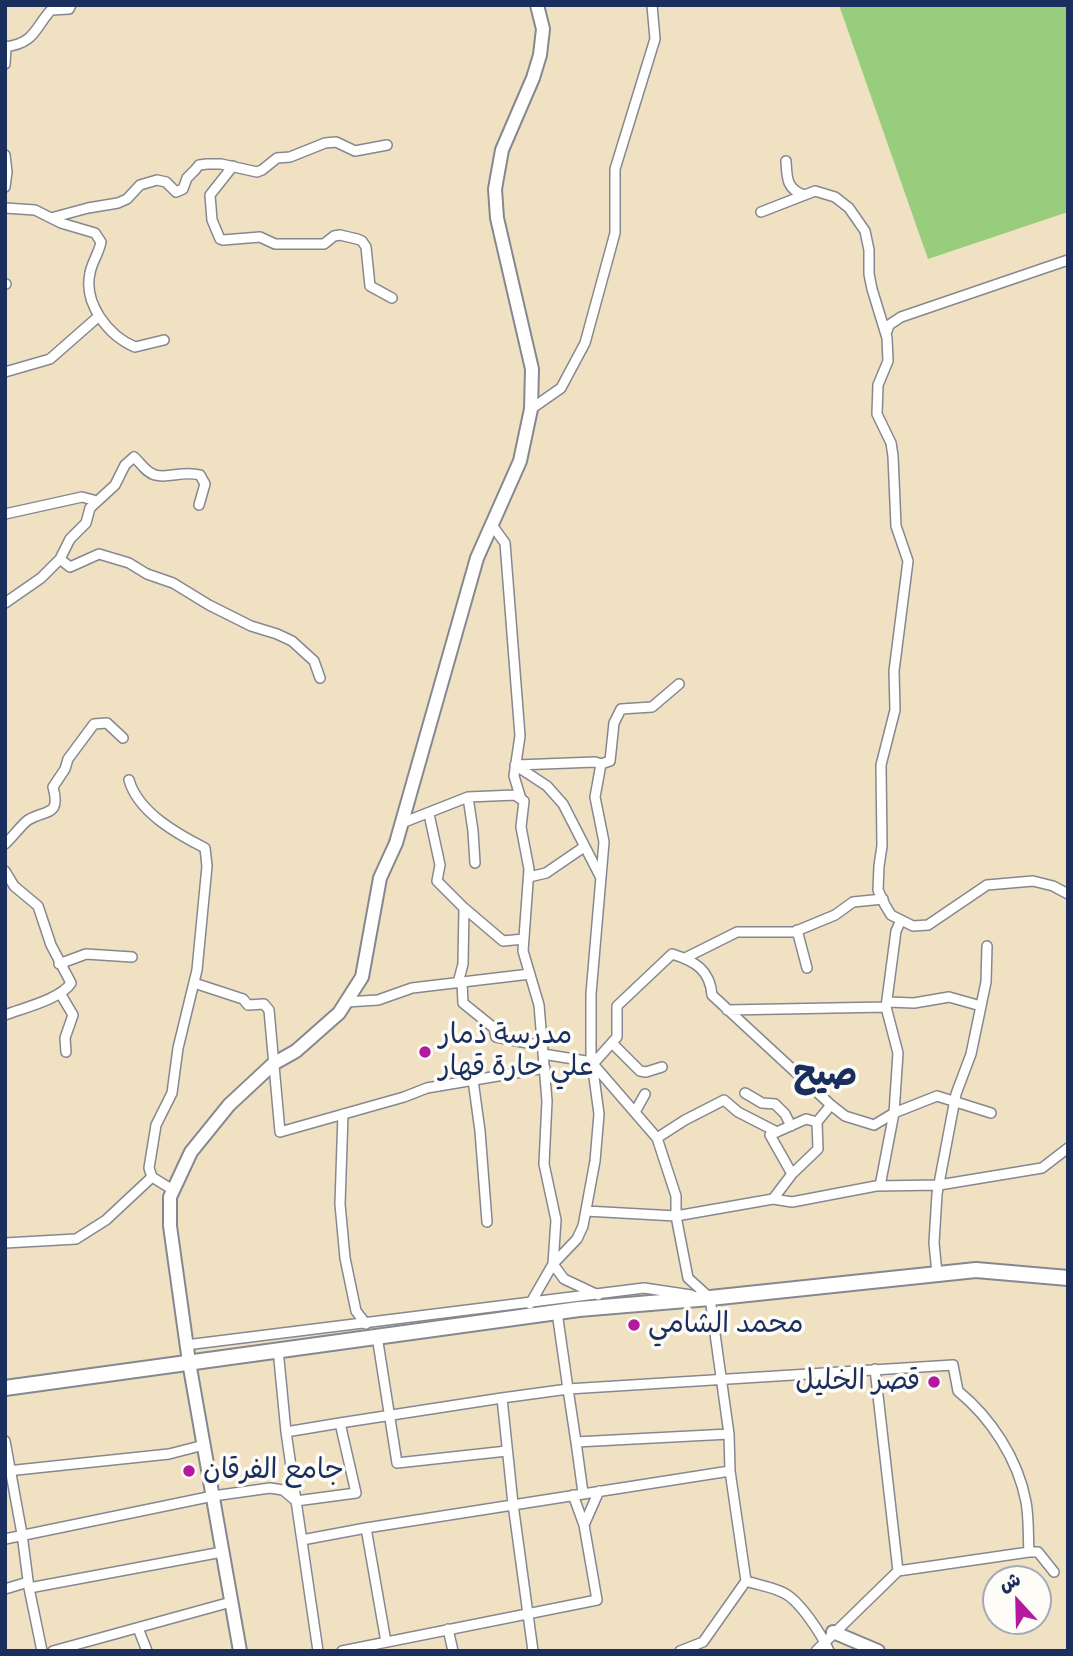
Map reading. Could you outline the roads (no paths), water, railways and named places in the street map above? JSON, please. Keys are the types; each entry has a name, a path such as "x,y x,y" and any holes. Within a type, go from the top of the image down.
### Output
{"main road":[{"path":"5,1388 557,1312 937,1273 987,1270 1068,1278"}],"street":[{"path":"5,64 6,47 16,46 31,38 51,10 69,9 71,5"},
{"path":"240,1651 186,1345 170,1226 170,1197 191,1152 229,1105 273,1064 296,1051 339,1013 362,977 380,878 396,843 477,558 520,461 531,409 532,369 497,218 495,189 502,150 540,55 543,29 537,5"},
{"path":"531,409 561,388 585,343 615,233 615,169 656,39 652,5"},
{"path":"51,218 127,200 140,185 157,180 166,182 179,191 199,165 221,164 257,172 277,158 290,157 329,142 336,142 355,152 387,145"},
{"path":"5,155 5,187"},
{"path":"786,161 789,185 795,192 804,195"},
{"path":"233,166 210,195 212,220 220,239 260,237 275,244 324,243 340,235 357,239 366,247 370,286 392,298"},
{"path":"761,212 816,191 835,197 849,208 865,231 869,250 869,274 886,334 888,361 878,385 877,414 894,456 896,526 908,561 894,671 895,710 881,765 883,846 878,890 891,915 913,926 928,925 987,885 1033,881 1053,886 1068,894"},
{"path":"5,208 35,210 95,233 100,247 90,273 89,292 99,316 116,335 135,347 164,340"},
{"path":"886,334 890,325 901,317 1068,260"},
{"path":"5,372 50,359 99,316"},
{"path":"5,603 41,578 60,559 70,539 86,523 87,512 115,485 125,465 134,457 144,468 155,474 184,472 200,475 205,484 200,505"},
{"path":"5,514 82,497 97,501"},
{"path":"492,525 505,543 520,736 514,776 524,801 522,827 529,869 523,951 539,1005 547,1101 544,1164 556,1220 553,1264 564,1279 598,1295"},
{"path":"60,559 70,567 99,554 108,555 173,583 243,622 292,641 314,661 320,678"},
{"path":"515,765 601,764 610,761 614,723 621,709 652,707 679,684"},
{"path":"5,844 29,819 47,814 55,807 53,787 68,759 94,724 107,723 123,738"},
{"path":"530,1304 553,1264 577,1239 593,1182 599,1114 592,1063 590,994 604,842 595,797 601,764"},
{"path":"515,765 547,786 563,804 602,879"},
{"path":"129,780 136,796 161,821 184,838 205,848 207,866 194,983 178,1048 172,1093 156,1125 149,1168 152,1177 173,1190"},
{"path":"402,823 468,797 515,795 521,799"},
{"path":"468,797 475,863"},
{"path":"429,814 440,864 437,881 503,941 524,939"},
{"path":"528,877 547,873 584,846"},
{"path":"5,871 14,886 38,906 59,964 71,983 60,993 5,1015"},
{"path":"685,958 737,932 797,930 835,915 853,902 883,899"},
{"path":"463,907 463,964 460,983 463,1003 494,1028 496,1037 592,1063 657,1138 676,1196 676,1216 688,1278 710,1298 746,1581 698,1648 680,1651"},
{"path":"880,1186 894,1113 898,1053 887,1004 896,931 901,920"},
{"path":"797,930 807,968"},
{"path":"937,1273 934,1243 939,1185 954,1101 971,1055 986,982 987,947"},
{"path":"59,964 86,954 132,957"},
{"path":"592,1063 617,1037 617,1006 672,954 701,968 711,983 712,995 845,1116 874,1125 894,1113 937,1096 991,1113"},
{"path":"346,1002 378,1000 412,988 530,974"},
{"path":"194,983 243,999 248,1005 264,1004 269,1010 279,1132 427,1088 545,1068"},
{"path":"60,993 73,1015 65,1038 66,1052"},
{"path":"727,1010 914,1003 949,997 981,1006"},
{"path":"611,1043 640,1071 662,1067"},
{"path":"473,1080 487,1222"},
{"path":"745,1093 762,1103 775,1104 785,1114 791,1126"},
{"path":"635,1112 645,1094"},
{"path":"657,1138 684,1120 724,1100 738,1112 777,1132"},
{"path":"773,1199 792,1174 818,1149 817,1122 831,1105"},
{"path":"343,1114 340,1204 345,1258 356,1311 366,1324"},
{"path":"792,1174 770,1135 806,1119 817,1122"},
{"path":"586,1211 676,1216 773,1199 792,1202 880,1186 939,1185 1042,1168 1068,1148"},
{"path":"5,1242 76,1238 106,1220 152,1177"},
{"path":"186,1345 643,1288 710,1298"},
{"path":"342,1651 597,1600 578,1494 576,1442 557,1312"},
{"path":"377,1336 397,1463 507,1451"},
{"path":"278,1349 286,1432 318,1651"},
{"path":"286,1432 568,1389 953,1365 958,1391 993,1425 1015,1468 1026,1501 1029,1552"},
{"path":"875,1369 898,1571"},
{"path":"502,1398 533,1651"},
{"path":"5,1539 213,1496 270,1488 283,1490 296,1501 356,1493 340,1423"},
{"path":"576,1442 729,1434"},
{"path":"5,1441 7,1471 23,1534 29,1585 42,1651"},
{"path":"7,1471 169,1454 204,1446"},
{"path":"302,1540 730,1471"},
{"path":"584,1525 599,1491"},
{"path":"366,1528 386,1642"},
{"path":"5,1589 222,1552"},
{"path":"816,1651 898,1571 1038,1552 1054,1572"},
{"path":"746,1581 786,1594 829,1636 878,1651"},
{"path":"53,1651 231,1602"},
{"path":"138,1628 147,1651"},
{"path":"448,1629 453,1651"},
{"path":"829,1636 829,1651"}],"place":[{"name":"مدرسة ذمار علي حارة قهار","path":"425,1052"},
{"name":"محمد الشامي","path":"634,1325"},
{"name":"قصر الخليل","path":"934,1382"},
{"name":"جامع الفرقان","path":"189,1471"}],"district":[{"name":"صيح","path":"825,1076"}]}
